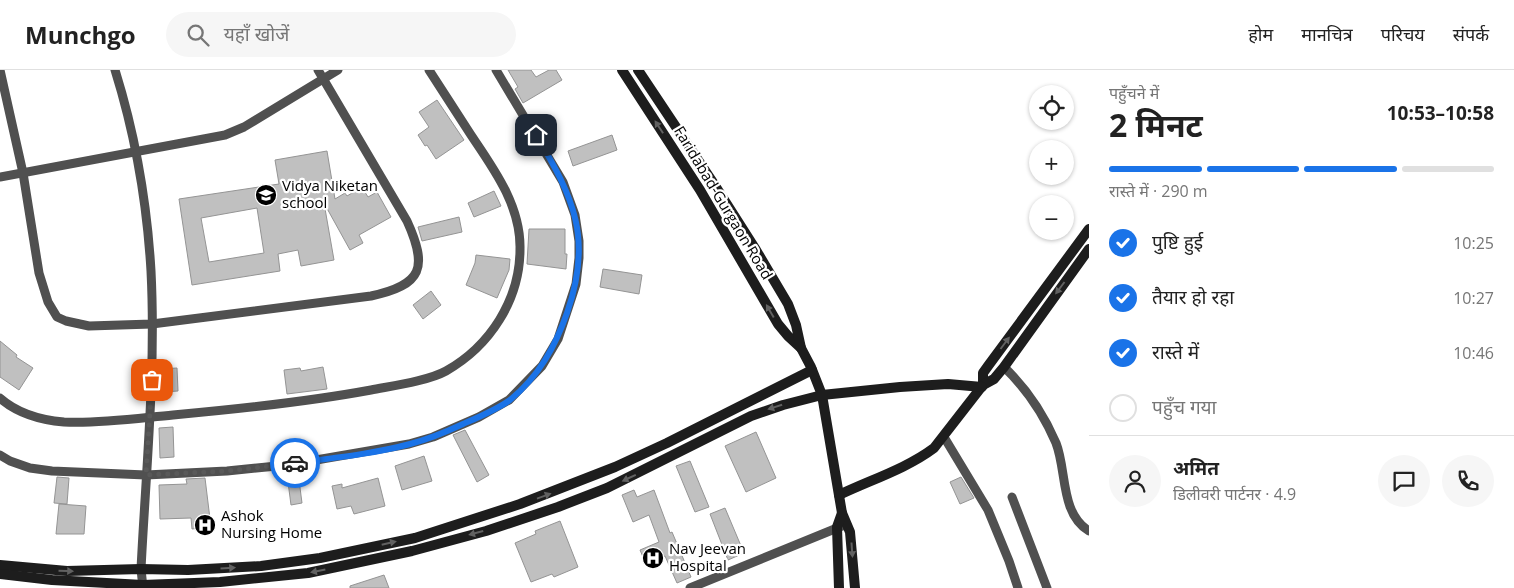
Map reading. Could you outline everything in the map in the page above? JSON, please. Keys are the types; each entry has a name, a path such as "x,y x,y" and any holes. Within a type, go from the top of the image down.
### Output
{"street":[{"path":"0,70 23,173 44,290 48,302 58,316 66,321 89,326 152,324 371,296 391,292 405,285 414,275 419,266 419,254 417,242 408,221 318,70"},
{"path":"116,70 131,124 136,152 148,231 151,271 152,362 141,570 143,586"},
{"path":"0,177 211,138 234,132 338,70"},
{"path":"0,398 17,410 64,422 240,409 340,395 406,383 444,372 479,347 501,319 512,295 520,262 518,224 510,200 498,177 429,70"},
{"path":"0,455 10,461 30,468 52,471 146,475 227,471 287,465 409,444 433,437 479,417 509,400 536,372 558,339 576,284 579,241 574,215 563,182 496,70"},
{"name":"Faridabad-Gurgaon Road","path":"622,70 700,190 778,324 801,348"},
{"name":"Faridabad-Gurgaon Road","path":"638,70 714,184 788,304 796,325 801,348 822,395 842,513 839,588"},
{"path":"983,386 984,373 988,366 1089,229"},
{"path":"839,495 924,456 944,437 983,386 994,379 1004,367 1089,249"},
{"path":"1004,367 1018,381 1048,426 1059,451 1068,499 1073,514 1079,523 1089,531"},
{"path":"0,565 67,572 188,570 261,566 329,556 423,535 520,504 615,467 812,370"},
{"path":"0,574 52,580 143,586 299,575 412,551 486,531 558,507 606,488 773,408 822,395 934,384 983,386"},
{"path":"944,437 988,510 1018,588"},
{"path":"1012,497 1046,588"},
{"path":"690,588 842,526"},
{"name":"Faridabad-Gurgaon Road","path":"842,526 852,543 855,588"}],"building":[{"path":"508,70 531,70 536,77 549,70 556,70 562,80 523,103 515,89 518,87"},
{"path":"437,100 464,140 436,159 418,135 429,127 419,112"},
{"path":"612,135 617,150 573,166 568,151"},
{"path":"327,151 335,199 345,193 347,196 362,187 368,197 377,192 391,217 359,235 363,243 350,250 324,203 334,260 301,266 298,250 278,254 280,271 192,285 179,199 279,184 275,160","holes":["257,208 264,253 209,262 201,218"]},
{"path":"494,191 501,206 474,217 468,203"},
{"path":"459,217 462,232 422,241 418,227"},
{"path":"529,229 565,229 566,269 527,264"},
{"path":"476,255 510,259 509,270 497,298 466,285 475,263"},
{"path":"603,269 642,275 639,294 600,287"},
{"path":"431,291 441,305 423,319 413,305"},
{"path":"0,341 17,355 16,357 33,368 19,390 0,377"},
{"path":"323,367 327,389 287,394 284,370 300,368 301,371"},
{"path":"177,368 178,391 162,392 161,369"},
{"path":"173,427 174,457 160,458 159,428"},
{"path":"465,430 489,475 477,482 453,435"},
{"path":"756,432 776,478 746,492 725,446"},
{"path":"424,456 432,481 402,490 395,466"},
{"path":"690,461 709,507 695,512 676,466"},
{"path":"57,477 69,478 67,504 54,503"},
{"path":"961,477 974,498 960,504 950,482"},
{"path":"205,478 211,527 192,529 191,518 160,519 159,485 187,484 186,479"},
{"path":"378,478 385,506 354,514 351,506 337,509 332,486 342,484 342,488"},
{"path":"299,480 302,503 291,505 288,482"},
{"path":"634,490 637,497 654,490 670,533 672,532 691,577 677,583 665,556 646,564 640,550 659,542 649,515 633,522 622,495"},
{"path":"59,504 86,506 84,534 56,534"},
{"path":"725,508 744,553 728,560 710,514"},
{"path":"560,521 578,567 554,577 552,574 531,582 515,543 536,534 535,531"},
{"path":"384,575 389,588 350,588 350,586"}],"way so far":[{"path":"152,380 146,475 227,471 295,463"}],"place":[{"name":"Vidya Niketan school","path":"266,195"},
{"name":"Ashok Nursing Home","path":"205,525"},
{"name":"Nav Jeevan Hospital","path":"653,558"}],"route":[{"path":"295,463 382,450 433,437 497,408 509,400 542,366 558,339 572,299 576,284 579,241 568,193 556,168 536,135"}]}
